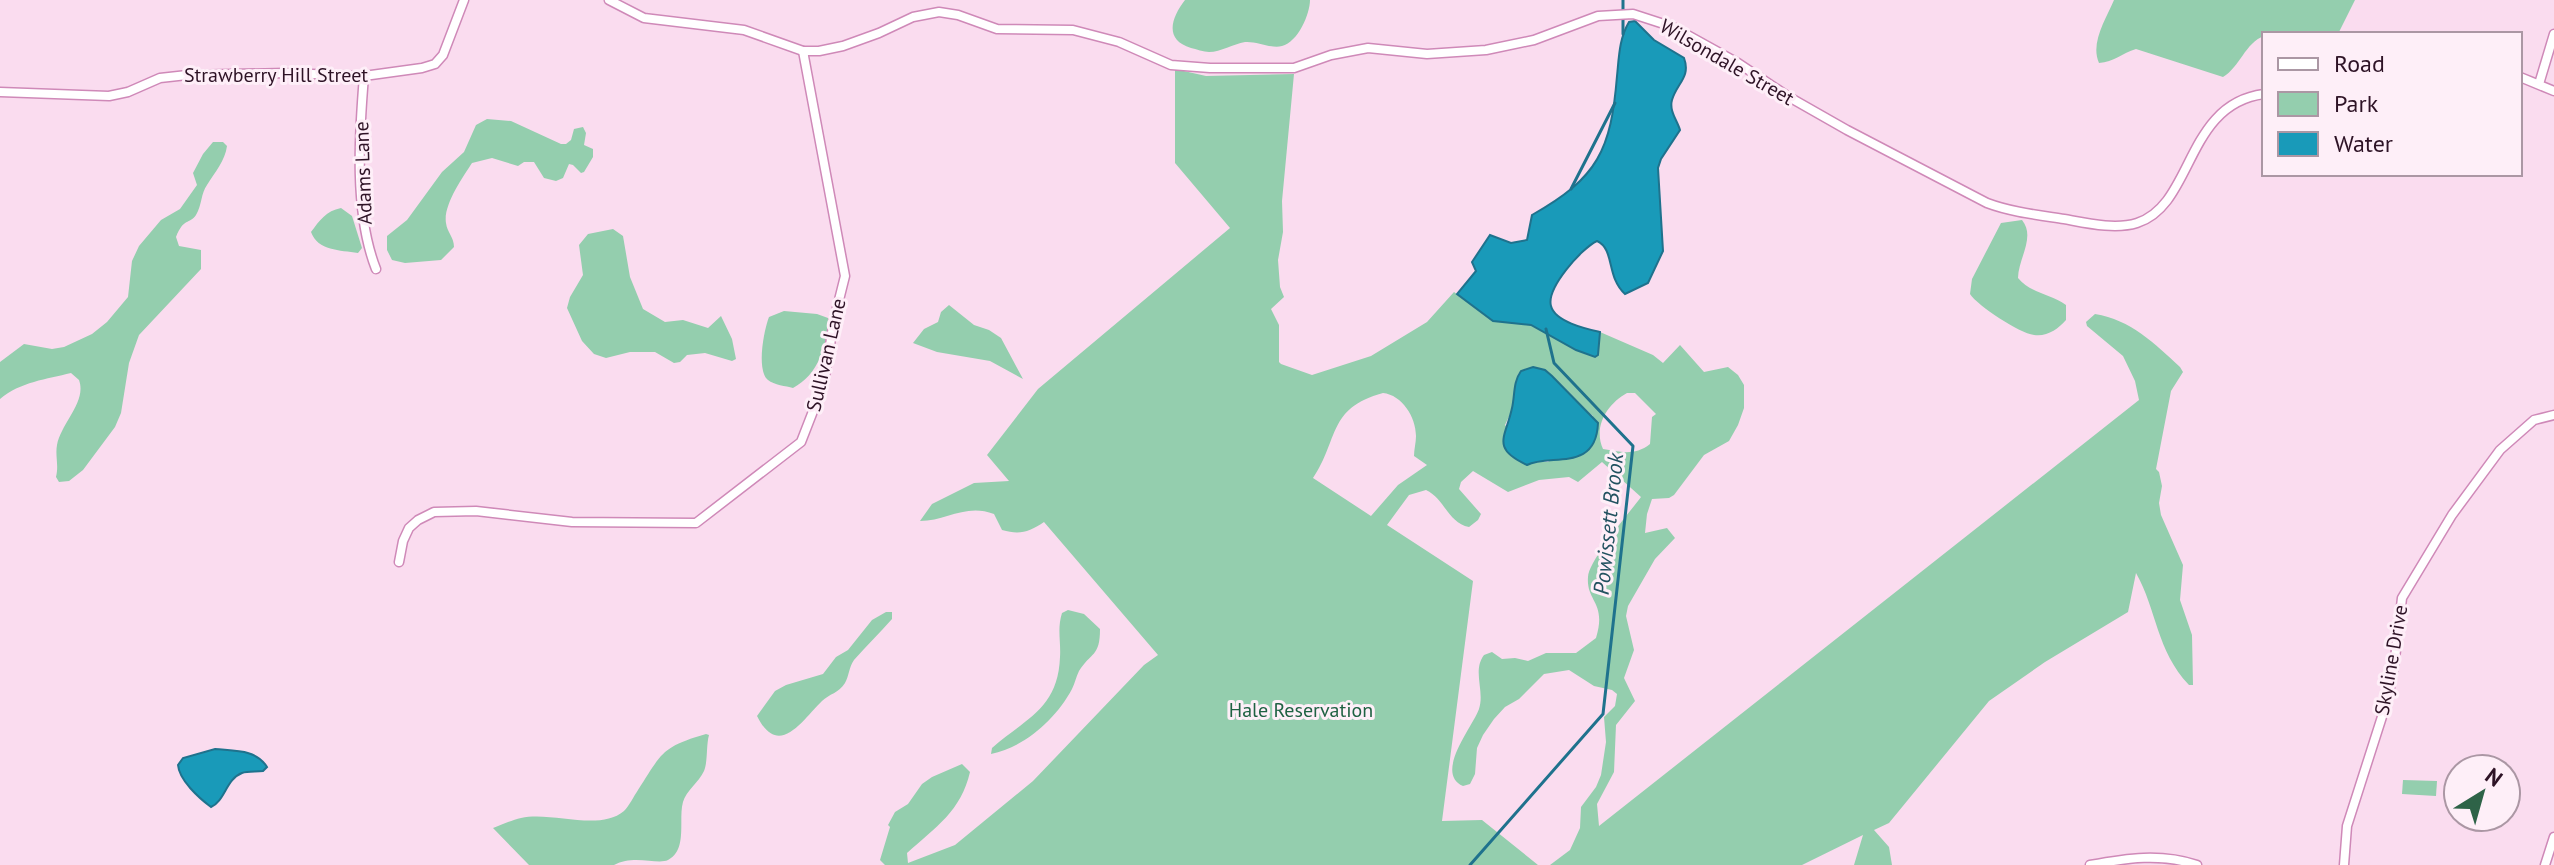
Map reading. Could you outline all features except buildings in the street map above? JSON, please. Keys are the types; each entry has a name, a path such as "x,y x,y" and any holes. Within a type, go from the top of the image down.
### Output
{"street":[{"name":"Strawberry Hill Street","path":"0,92 114,95 160,78 187,75 286,73 364,76 401,72 435,64 446,50 464,0"},
{"name":"Wilsondale Street","path":"609,0 640,16 744,30 803,51 843,46 913,17 939,12 958,15 997,29 1059,28 1088,33 1119,42 1171,65 1285,68 1305,66 1331,55 1368,48 1427,54 1497,48 1534,40 1598,16 1626,14 1673,27 1847,130 1987,203 2005,210 2080,221 2132,224 2153,214 2166,201 2220,113 2238,101 2262,95"},
{"path":"2539,84 2554,34"},
{"name":"Sullivan Lane","path":"399,562 409,528 434,512 476,511 572,522 696,523 801,442 824,383 845,276 803,51"},
{"name":"Adams Lane","path":"364,76 361,205 369,252 376,269"},
{"path":"2522,78 2554,91"},
{"name":"Skyline Drive","path":"2344,865 2347,826 2388,698 2402,598 2452,515 2500,450 2534,420 2554,415"},
{"path":"2545,865 2554,837"},
{"path":"2090,865 2139,858 2168,858 2197,865"}],"green space":[{"path":"1185,0 1310,0 1302,27 1288,43 1273,46 1245,42 1209,52 1182,44 1174,34 1176,14"},
{"path":"2114,0 2355,0 2339,32 2262,32 2262,37 2223,77 2136,49 2099,63 2096,47"},
{"name":"Hale Reservation","path":"1175,69 1206,76 1294,74 1282,201 1283,232 1278,260 1284,297 1271,309 1279,325 1281,364 1312,375 1371,356 1427,322 1454,292 1493,321 1531,325 1576,350 1598,354 1600,332 1653,355 1663,363 1680,345 1704,372 1728,367 1738,375 1744,385 1744,408 1729,441 1704,455 1674,495 1652,499 1647,514 1645,533 1667,528 1675,538 1655,559 1628,606 1626,616 1634,650 1624,678 1635,701 1616,725 1614,772 1597,804 1599,826 2139,400 2135,381 2123,356 2087,326 2086,322 2095,314 2131,327 2183,372 2171,391 2156,469 2162,486 2159,503 2161,515 2183,565 2180,600 2192,635 2193,685 2189,685 2170,658 2136,573 2128,612 2045,662 1989,701 1889,823 1874,830 1889,847 1892,865 1854,865 1863,835 1802,865 1550,865 1570,850 1580,828 1581,807 1601,775 1606,742 1604,717 1615,706 1617,694 1594,686 1569,670 1544,674 1519,699 1505,707 1483,735 1477,748 1475,774 1470,784 1463,786 1455,780 1453,761 1479,709 1479,668 1484,655 1492,652 1502,659 1528,661 1546,653 1576,653 1596,638 1599,617 1588,585 1590,569 1641,497 1602,462 1578,482 1569,477 1539,480 1508,492 1473,471 1461,482 1459,489 1481,514 1469,527 1456,521 1426,490 1409,495 1387,525 1473,581 1442,821 1482,820 1538,865 885,865 880,860 888,825 895,812 908,804 922,784 962,764 970,772 954,808 907,853 908,863 955,845 1033,781 1144,665 1158,655 1044,522 1024,532 1008,532 1002,530 994,514 974,510 920,521 932,504 974,483 1009,481 987,455 1038,389 1230,228 1175,163","holes":["1533,367 1556,380 1593,416 1548,462 1535,461 1505,425 1512,410 1518,374","1383,393 1402,402 1411,415 1415,429 1414,456 1427,465 1398,485 1371,516 1313,478 1343,416 1365,399","1627,393 1635,393 1656,414 1652,417 1650,444 1639,450 1603,449 1600,441 1604,417"]},
{"path":"487,119 511,121 561,144 571,140 574,129 583,127 586,133 584,145 593,149 593,157 584,172 569,164 563,178 556,181 544,178 534,162 524,162 518,166 492,158 472,163 454,192 446,216 454,247 441,260 405,263 392,260 387,250 387,236 407,220 442,172 464,152 476,125"},
{"path":"213,142 223,142 227,146 224,157 205,188 196,215 184,224 176,237 179,246 201,250 201,269 139,335 129,363 121,413 115,427 83,470 69,481 59,482 56,477 57,445 80,396 79,380 71,373 43,379 0,399 0,362 24,344 52,349 64,347 92,334 107,322 128,297 132,261 139,246 161,220 180,209 197,185 193,173"},
{"path":"341,208 352,216 362,248 358,253 324,246 311,232 327,214"},
{"path":"2022,220 2027,241 2018,278 2028,287 2066,305 2066,320 2048,334 2034,335 2009,324 1970,294 1972,279 2001,223"},
{"path":"613,229 623,236 630,277 643,309 665,322 683,320 708,328 721,316 732,339 736,359 732,361 705,353 687,355 674,363 655,352 630,352 606,358 594,354 582,341 567,308 583,275 579,245 588,234"},
{"path":"949,305 974,325 1001,338 1023,379 990,361 937,352 913,343 924,329 938,322 941,312"},
{"path":"784,311 828,318 820,358 809,375 793,388 771,382 762,368 763,340 769,317"},
{"path":"1068,610 1084,614 1100,629 1097,650 1079,671 1072,689 1048,721 1016,745 991,754 992,748 1047,701 1058,675 1062,613"},
{"path":"892,612 892,619 854,660 840,689 822,701 791,732 774,735 765,729 757,716 775,691 823,674 872,620"},
{"path":"709,735 705,767 685,798 680,842 668,860 629,860 614,865 529,865 493,828 533,817 589,821 614,817 626,809 664,753 680,743"},
{"path":"2403,780 2437,781 2436,796 2402,794"}],"water":[{"path":"1635,21 1654,40 1684,58 1685,75 1671,104 1680,130 1658,168 1663,251 1648,283 1625,294 1615,280 1606,250 1597,241 1575,260 1554,289 1551,306 1554,312 1572,324 1600,332 1598,355 1595,357 1531,325 1493,321 1457,294 1476,271 1472,262 1490,235 1511,243 1527,240 1532,215 1572,188 1597,159 1610,124 1621,42 1629,22"},
{"path":"1533,367 1545,370 1552,376 1598,423 1595,439 1581,455 1527,465 1515,459 1504,447 1504,434 1517,380 1521,371"},
{"path":"215,749 251,754 267,767 263,771 244,772 237,776 211,807 186,783 178,765 183,758"}],"waterway":[{"name":"Powissett Brook","path":"1623,0 1623,34"},
{"name":"Powissett Brook","path":"1571,189 1615,103"},
{"name":"Powissett Brook","path":"1470,865 1603,714 1633,446 1554,363 1546,329"}]}
